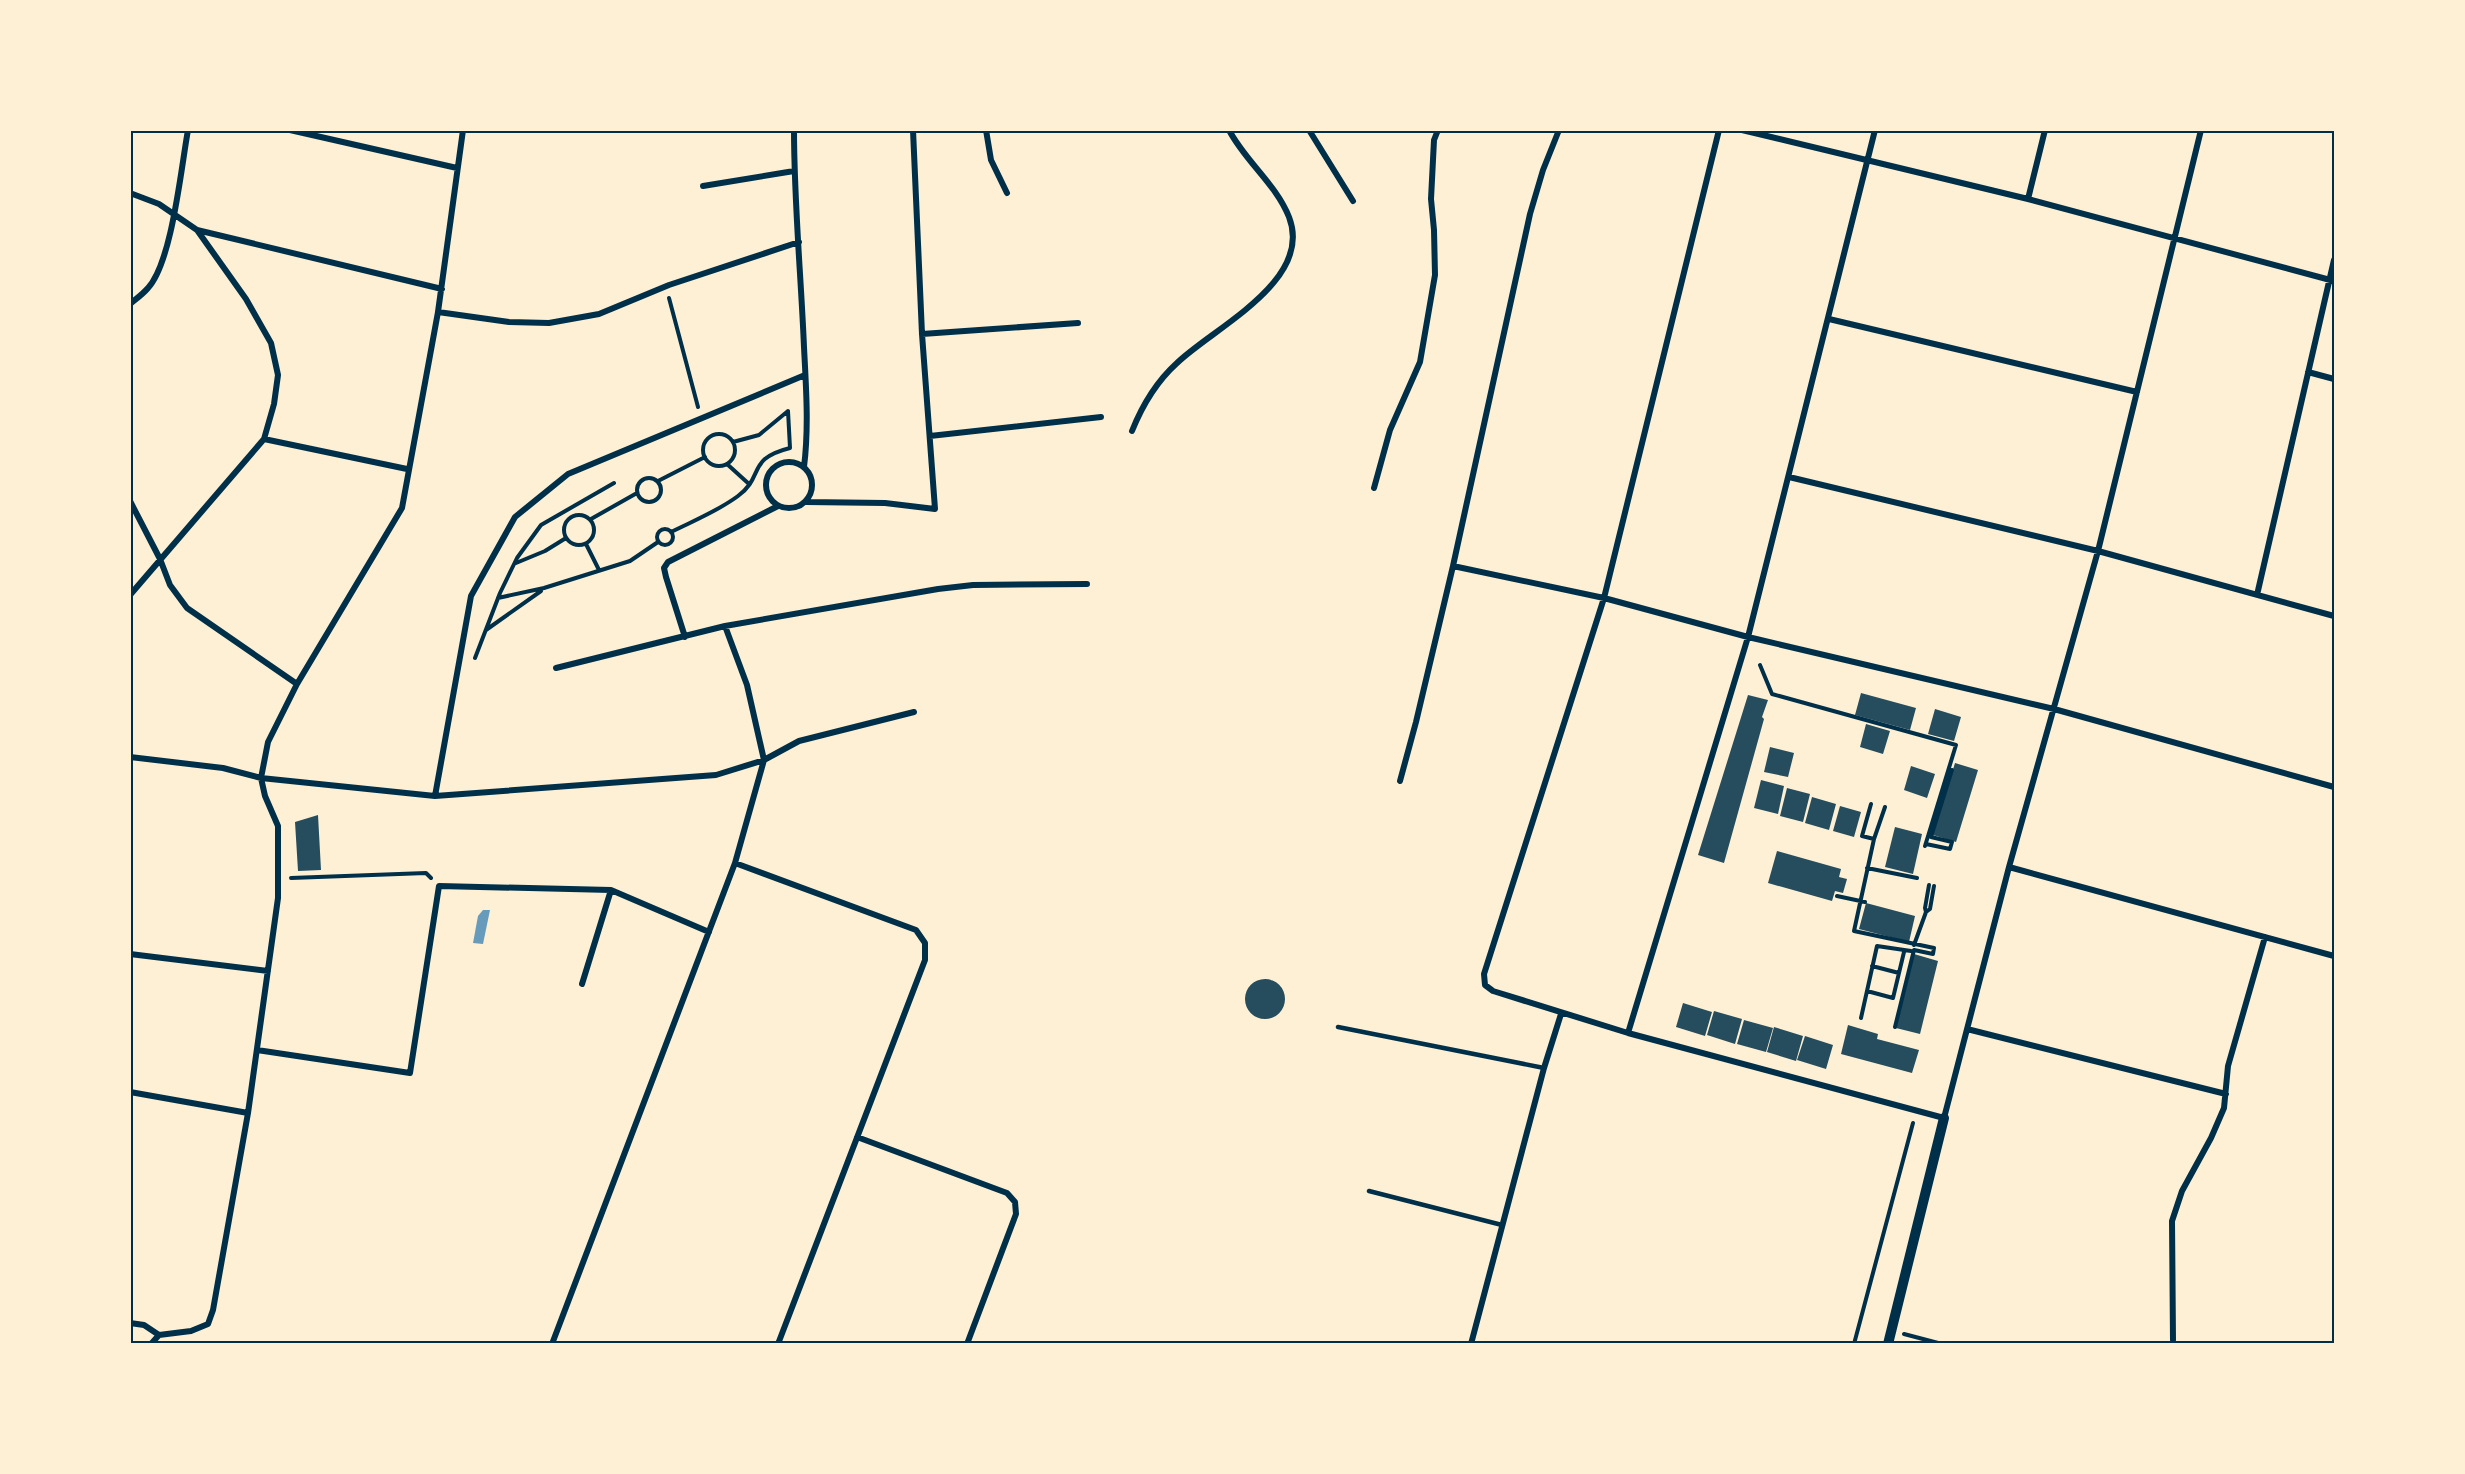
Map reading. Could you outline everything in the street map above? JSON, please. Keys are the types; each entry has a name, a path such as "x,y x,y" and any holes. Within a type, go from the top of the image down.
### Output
{"street":[{"path":"130,304 149,288 160,269 168,245 188,130"},
{"path":"290,130 457,168"},
{"path":"130,1323 144,1325 159,1335 191,1331 208,1324 213,1310 248,1113 278,898 278,826 265,796 261,778 267,742 297,684 402,508 407,469 442,289 463,130"},
{"path":"794,130 794,171 806,375 807,441 804,467"},
{"path":"806,502 812,488 809,473 804,467 782,462 771,470 767,476 765,490 778,506 792,508 806,502 885,503 935,509 922,334 914,130"},
{"path":"987,130 991,160 1007,193"},
{"path":"1131,431 1154,389 1177,362 1246,310 1270,287 1289,260 1292,234 1289,217 1271,187 1229,130"},
{"path":"1309,130 1353,201"},
{"path":"1374,488 1390,430 1420,362 1435,275 1431,199 1434,140 1438,130"},
{"path":"1400,781 1453,566 1530,214 1543,170 1559,130"},
{"path":"1719,130 1604,598 1484,974 1485,985 1493,992 1628,1034 1944,1118"},
{"path":"1742,130 2028,199 2332,280"},
{"path":"1628,1034 1748,637 1875,130"},
{"path":"2028,199 2045,130"},
{"path":"1888,1344 2009,867 2098,551 2201,130"},
{"path":"703,186 794,171"},
{"path":"130,193 159,204 197,230 246,299 271,343 278,375 274,404 264,439 130,595"},
{"path":"197,230 442,289"},
{"path":"438,312 509,322 549,323 599,314 666,286 799,242"},
{"path":"2257,595 2308,372 2332,280 2334,260"},
{"path":"1829,319 2137,392"},
{"path":"922,334 1078,322"},
{"path":"2308,372 2334,379"},
{"path":"435,796 471,596 515,517 568,474 806,375"},
{"path":"930,436 1101,417"},
{"path":"264,439 407,469"},
{"path":"1789,477 2098,551 2334,616"},
{"path":"130,501 160,559 170,585 187,608 297,684"},
{"path":"685,637 664,568 668,562 778,506"},
{"path":"1453,566 1604,598 1748,637 2054,709 2334,787"},
{"path":"556,668 725,626 938,588 973,585 1087,584"},
{"path":"552,1344 735,863 764,760 747,685 725,626"},
{"path":"130,757 223,768 261,778 435,796 716,775 764,760 800,741 914,712"},
{"path":"735,863 916,930 926,944 925,960 778,1344"},
{"path":"2009,867 2334,956"},
{"path":"257,1050 410,1074 440,886 610,891 709,932"},
{"path":"582,984 610,891"},
{"path":"2173,1340 2172,1221 2181,1191 2219,1123 2226,1094 2228,1066 2265,937"},
{"path":"130,954 268,971"},
{"path":"1471,1344 1544,1068 1561,1014"},
{"path":"1967,1029 2226,1094"},
{"path":"130,1092 248,1113"},
{"path":"857,1137 1008,1192 1015,1202 1016,1214 967,1344"},
{"path":"151,1344 159,1335"}],"lane":[{"path":"1338,1027 1544,1068"},
{"path":"1370,1191 1502,1225"}],"path":[{"path":"666,286 701,418"},
{"path":"671,532 738,496 749,484 763,459 790,448 788,411 759,435 733,442"},
{"path":"724,435 733,442 735,450 733,458 727,464 718,466 711,464 705,457 704,445 711,436 724,435"},
{"path":"658,481 705,457"},
{"path":"727,464 749,484"},
{"path":"653,478 658,481 661,488 660,496 655,501 641,500 637,488 643,479 653,478"},
{"path":"473,663 514,564 542,525 614,483"},
{"path":"591,519 637,493"},
{"path":"585,515 591,519 595,533 586,544 578,545 566,538 564,525 572,516 585,515"},
{"path":"664,529 671,532 673,538 670,543 663,545 658,542 657,534 660,531 664,529"},
{"path":"514,564 545,551 566,538"},
{"path":"498,598 544,588 638,557 658,542"},
{"path":"586,544 599,570"},
{"path":"486,630 544,588"},
{"path":"1760,665 1772,694 1956,745 1925,845 1950,849 1952,842 1931,837 1955,761"},
{"path":"1870,804 1862,836 1874,839"},
{"path":"1885,807 1874,839 1854,931 1934,948 1933,954 1914,950 1895,1027"},
{"path":"1867,867 1917,878"},
{"path":"278,878 426,873 440,886"},
{"path":"1895,1020 1911,951 1926,912 1924,908 1931,886"},
{"path":"1837,896 1865,902"},
{"path":"1861,1018 1877,946 1904,952 1911,951"},
{"path":"1867,991 1893,998 1904,952"},
{"path":"1872,966 1899,973"},
{"path":"1854,1344 1914,1122"},
{"path":"1892,1330 1942,1344"}],"water":[{"path":"483,910 490,910 483,944 473,943 478,916"}],"building":[{"path":"1861,693 1916,708 1910,730 1855,715"},
{"path":"1748,695 1768,700 1724,863 1698,855"},
{"path":"1935,709 1961,717 1954,741 1928,734"},
{"path":"1866,724 1890,731 1883,754 1860,747"},
{"path":"1770,747 1794,753 1788,777 1764,772"},
{"path":"1955,763 1978,770 1956,842 1933,835"},
{"path":"1911,766 1935,774 1927,798 1904,790"},
{"path":"1761,780 1784,786 1778,814 1754,808"},
{"path":"1787,788 1810,794 1803,822 1780,816"},
{"path":"1812,797 1836,804 1829,830 1805,823"},
{"path":"1840,806 1861,812 1854,837 1833,831"},
{"path":"318,815 321,870 298,871 295,822"},
{"path":"1895,827 1922,834 1913,874 1885,867"},
{"path":"1777,851 1841,869 1839,877 1847,879 1843,893 1835,891 1832,901 1768,883"},
{"path":"1866,903 1915,916 1909,942 1859,929"},
{"path":"1914,954 1938,961 1920,1034 1896,1028"},
{"path":"1265,979 1273,980 1279,985 1284,991 1284,1007 1279,1013 1273,1018 1265,1019 1257,1018 1251,1013 1246,1007 1245,999 1246,991 1251,985 1257,980"},
{"path":"1683,1003 1712,1012 1705,1036 1676,1027"},
{"path":"1714,1011 1742,1019 1735,1044 1707,1035"},
{"path":"1744,1020 1773,1028 1766,1052 1737,1044"},
{"path":"1848,1025 1878,1034 1877,1039 1919,1050 1912,1073 1841,1054"},
{"path":"1774,1027 1803,1036 1796,1061 1767,1052"},
{"path":"1805,1036 1833,1045 1826,1069 1797,1060"}]}
